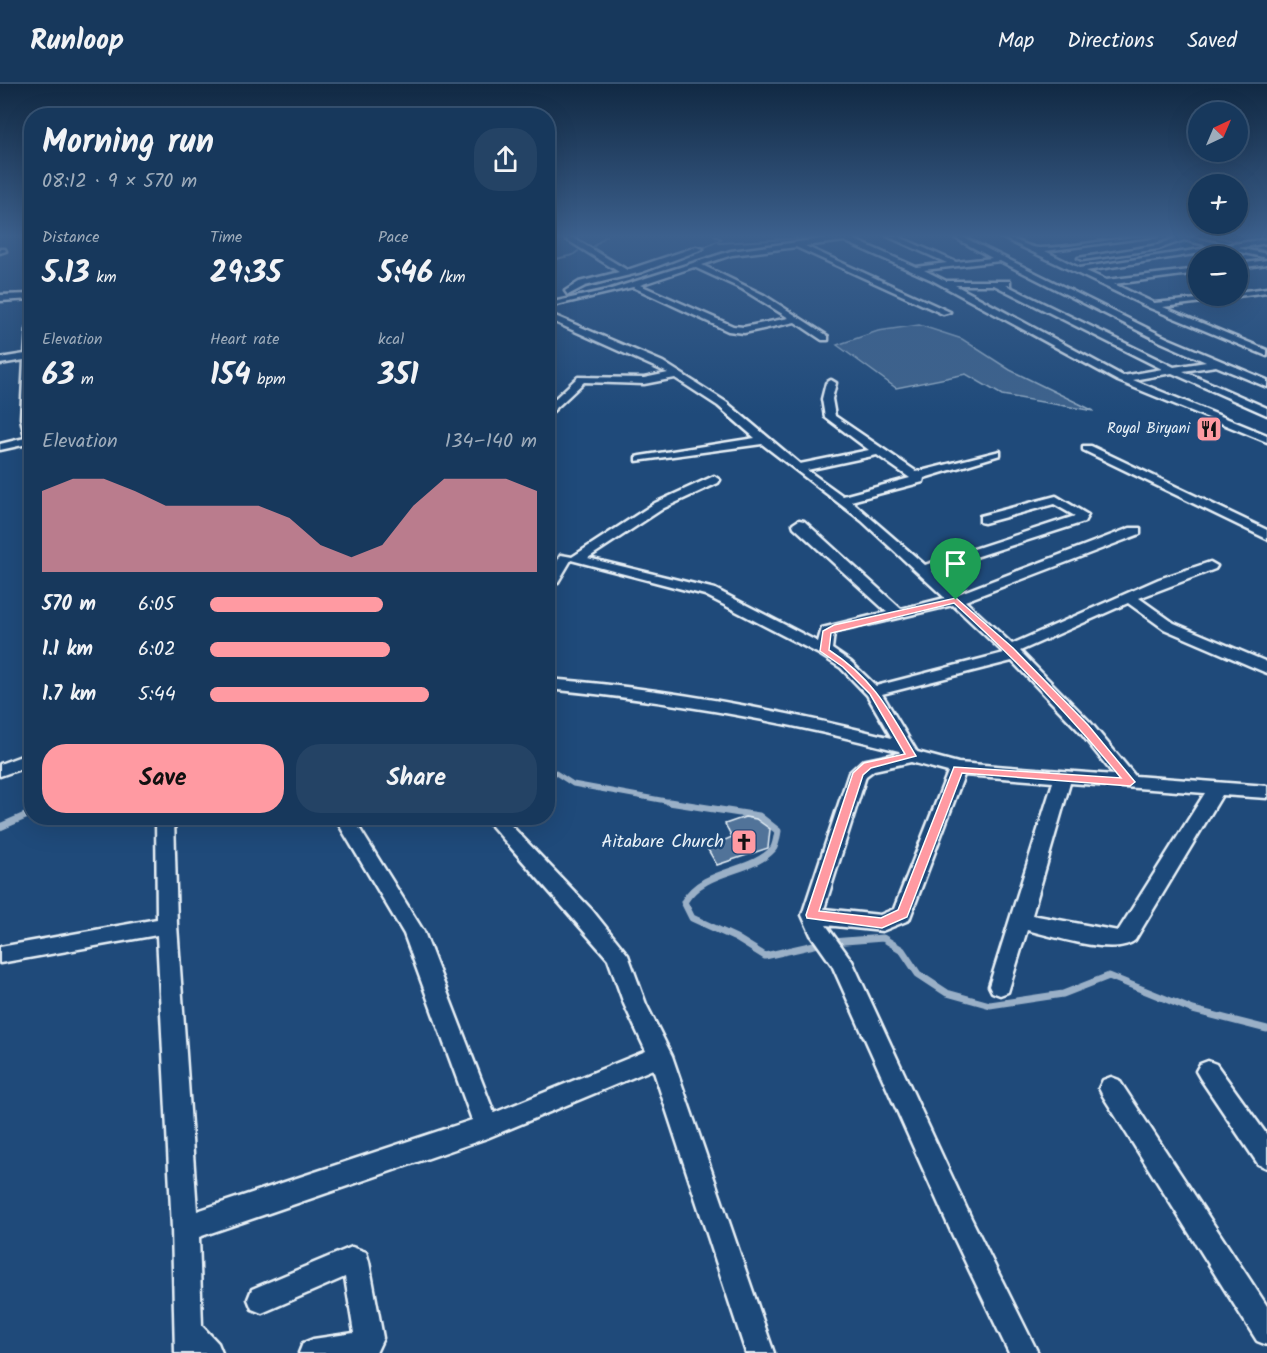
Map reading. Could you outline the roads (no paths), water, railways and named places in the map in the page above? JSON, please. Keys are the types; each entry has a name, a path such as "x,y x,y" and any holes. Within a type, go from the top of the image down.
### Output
{"street":[{"path":"576,295 582,297"},
{"path":"555,303 590,295"},
{"path":"657,295 731,329 744,330 797,319"},
{"path":"756,295 825,338"},
{"path":"909,295 946,312"},
{"path":"1020,295 1172,370 1267,412"},
{"path":"1074,295 1216,363 1267,384"},
{"path":"1131,295 1267,353"},
{"path":"0,298 24,296"},
{"path":"950,299 965,296 1122,379 1267,439"},
{"path":"928,304 940,301"},
{"path":"1154,306 1188,301"},
{"path":"555,319 646,357 722,404 799,468 868,520 1012,652 1085,727 1130,782"},
{"path":"0,361 24,357"},
{"path":"1122,379 1216,363"},
{"path":"555,402 582,379 644,381 675,375"},
{"path":"831,383 827,399 830,417 918,476"},
{"path":"555,396 558,399"},
{"path":"640,459 767,440"},
{"path":"0,447 24,442"},
{"path":"1087,448 1267,535"},
{"path":"799,468 879,451"},
{"path":"841,500 915,482 918,476 996,453"},
{"path":"714,480 680,493 639,515 577,559 710,592 824,651 846,665 873,692 909,752"},
{"path":"923,570 1080,519 1082,515 1056,500 984,519"},
{"path":"799,524 897,613"},
{"path":"824,651 827,631 832,629 956,600 1135,531"},
{"path":"555,576 566,558"},
{"path":"873,692 1012,652 1164,582 1210,566"},
{"path":"1131,599 1169,626 1267,668"},
{"path":"555,685 600,688 819,725 958,769 1064,775 1267,792"},
{"path":"909,752 868,765 858,773 815,922 841,961 962,1227 1024,1353"},
{"path":"0,770 24,761"},
{"path":"815,922 882,923 902,914 958,769"},
{"path":"1000,986 1064,775"},
{"path":"1020,921 1107,939 1122,939 1128,934 1217,788"},
{"path":"165,825 167,925 185,1228 188,1342 208,1353"},
{"path":"349,825 414,933 487,1127"},
{"path":"501,825 585,915 617,955 660,1056 717,1219 760,1353"},
{"path":"0,955 167,925"},
{"path":"185,1228 487,1127 660,1056"},
{"path":"1208,1071 1267,1156"},
{"path":"1111,1088 1267,1331"},
{"path":"262,1299 352,1260 356,1262 369,1338 364,1346 314,1353"}],"waterway":[{"path":"555,772 573,784 677,803"},
{"path":"669,802 759,816 778,831 773,849 764,857 715,877 693,891 684,902 692,918 736,938 765,956 823,943"},
{"path":"0,827 24,816"},
{"path":"832,942 883,938 902,950 918,974 947,993 990,1005 1063,994 1109,976 1193,1010 1267,1029"}],"place":[{"name":"Royal Biryani","path":"1209,429"},
{"name":"Aitabare Church","path":"744,842"}]}
